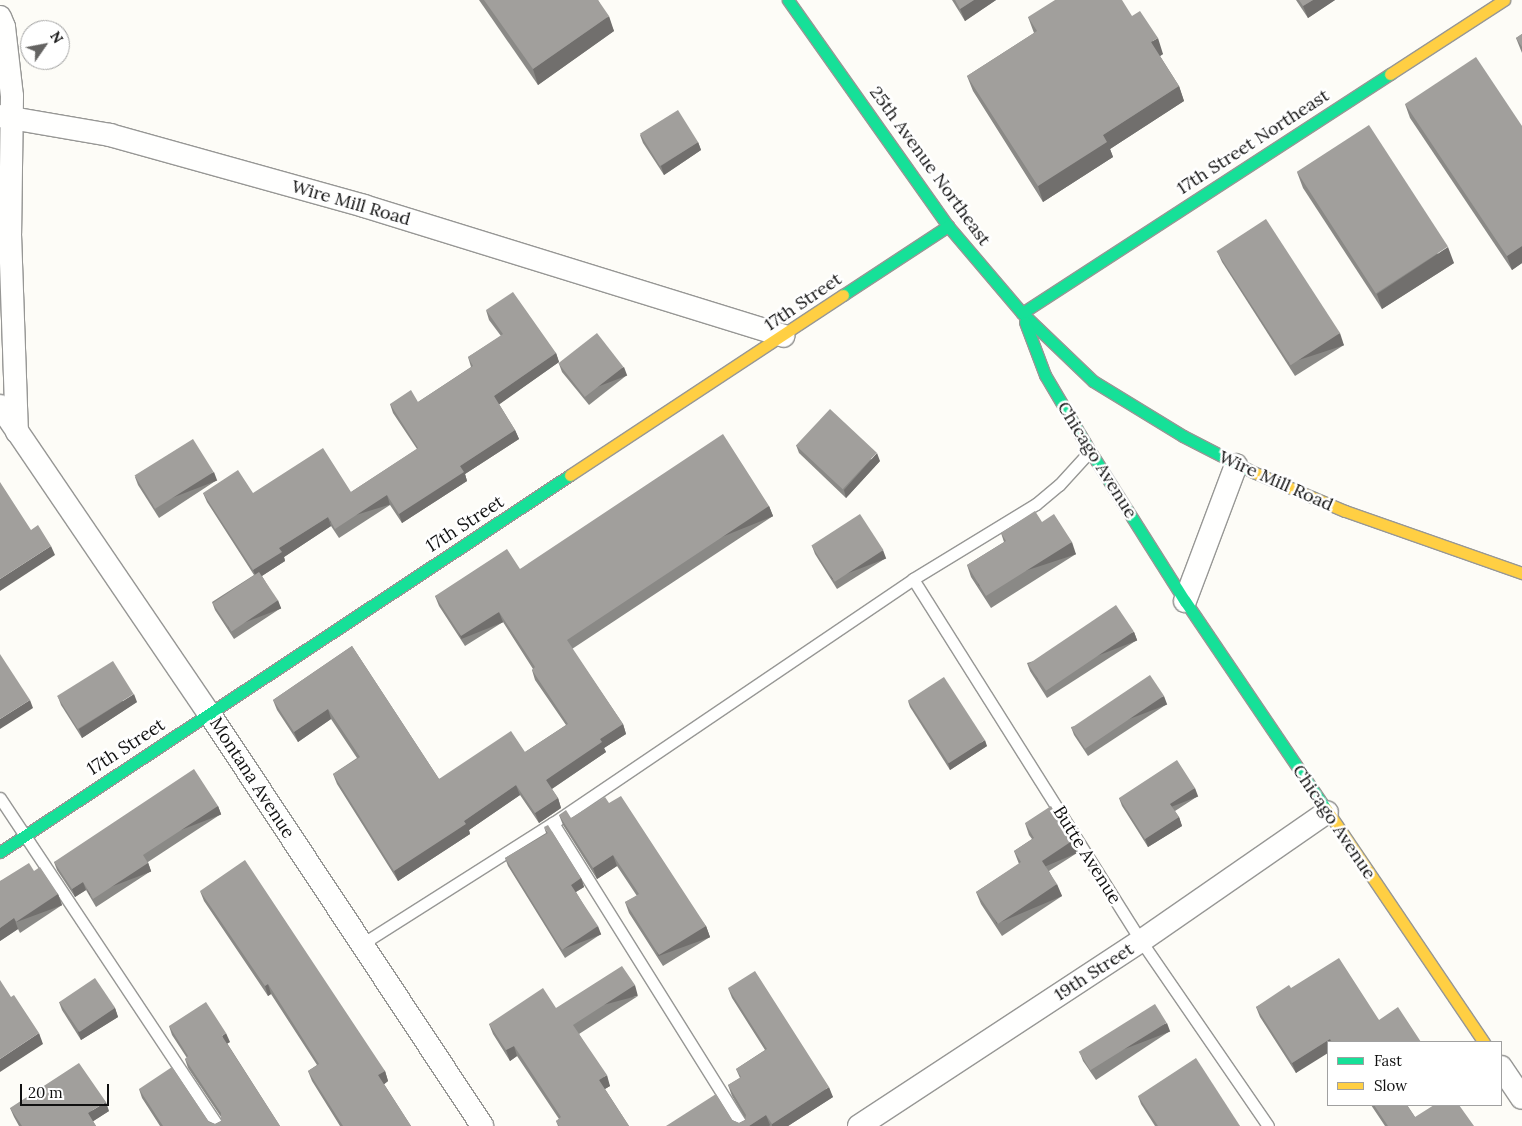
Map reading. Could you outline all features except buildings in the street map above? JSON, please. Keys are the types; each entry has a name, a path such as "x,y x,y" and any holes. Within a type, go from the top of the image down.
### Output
{"street":[{"name":"25th Avenue Northeast","path":"788,0 948,226 1022,313 1054,345"},
{"name":"17th Street Northeast","path":"1022,313 1504,0"},
{"path":"0,17 4,27 18,434"},
{"name":"Wire Mill Road","path":"6,118 110,135 364,206 783,336"},
{"name":"17th Street","path":"0,852 948,226"},
{"name":"Chicago Avenue","path":"1022,313 1045,374 1090,451 1185,601 1483,1041"},
{"name":"Wire Mill Road","path":"1054,345 1094,381 1183,436 1236,464 1345,511 1522,572"},
{"name":"Montana Avenue","path":"0,406 209,713 482,1126"},
{"path":"1185,601 1236,464"},
{"name":"19th Street","path":"859,1126 1141,941 1327,812"},
{"path":"1502,1068 1522,1098"}],"lane":[{"path":"362,944 553,823 913,579 1036,504 1059,485 1090,451"},
{"name":"Butte Avenue","path":"913,579 1141,941 1268,1126"},
{"path":"0,798 218,1126"},
{"path":"553,823 742,1126"}],"traffic: fast":[{"path":"788,0 948,226 1022,313 1093,381 1183,436 1253,472"},
{"path":"1022,313 1390,74"},
{"path":"843,295 948,226"},
{"path":"1025,322 1045,375 1090,451 1185,601 1326,809"},
{"path":"0,852 570,475"}],"traffic: slow":[{"path":"1390,74 1504,0"},
{"path":"570,475 843,295"},
{"path":"1253,472 1345,511 1522,573"},
{"path":"1326,809 1483,1041"}]}
